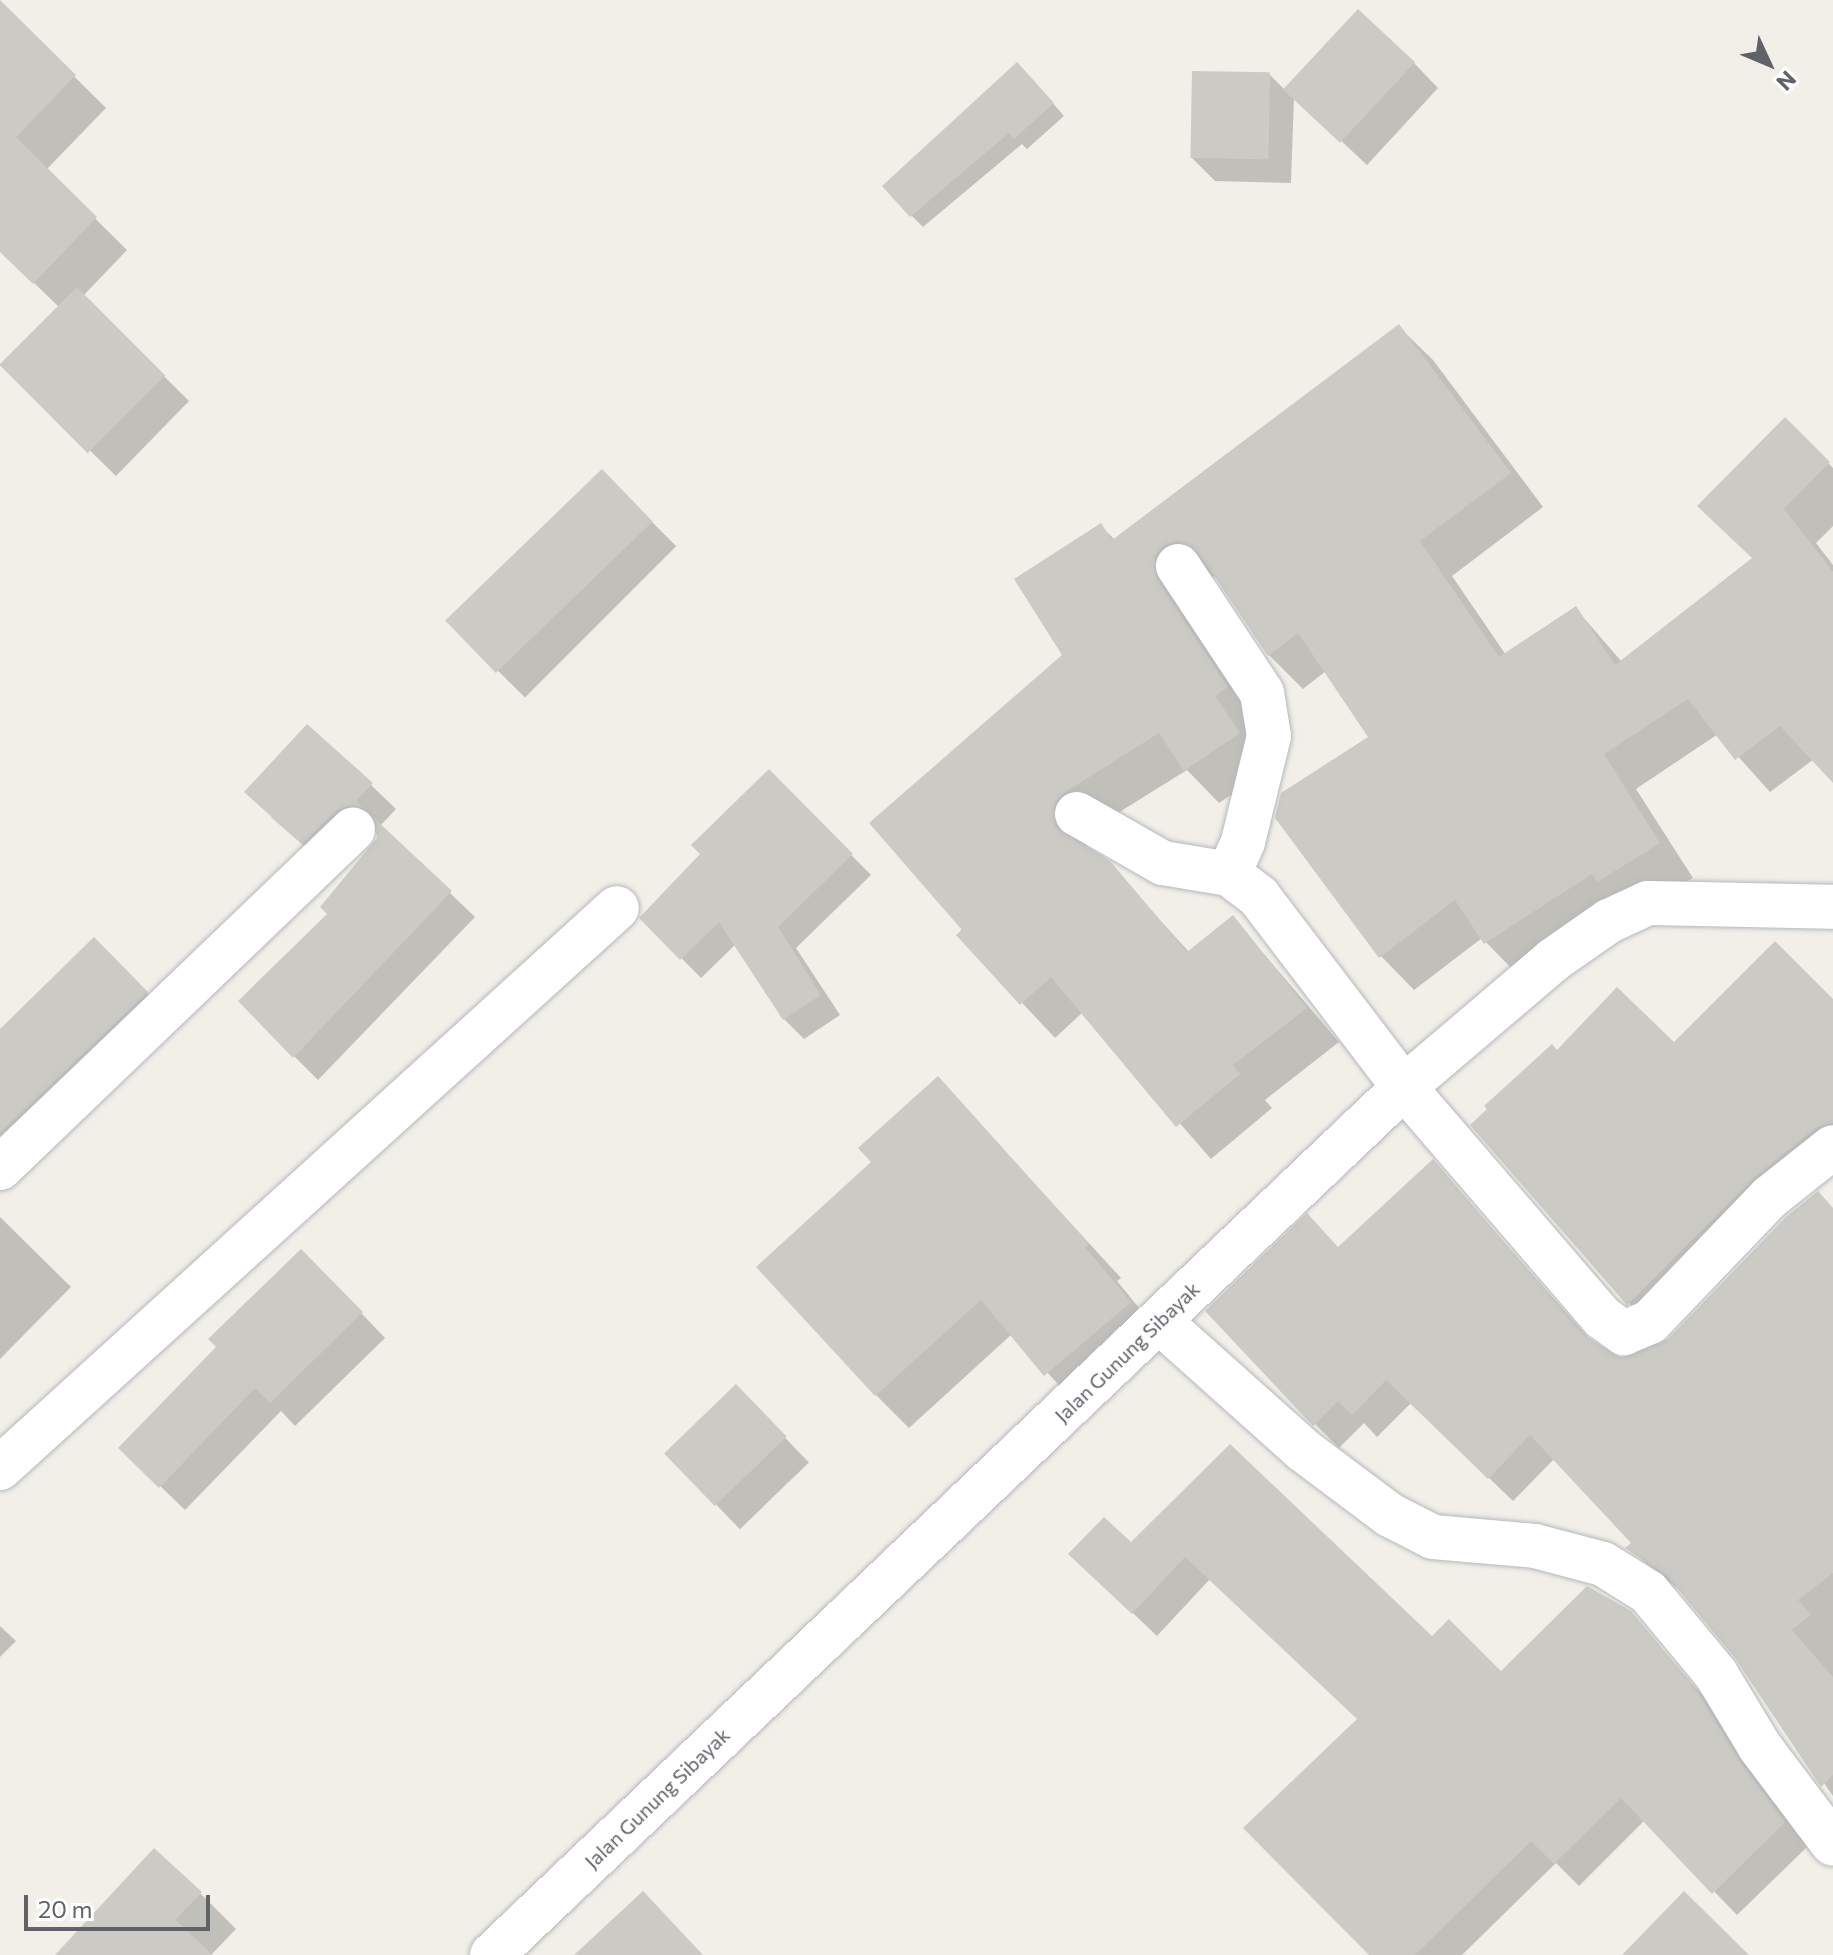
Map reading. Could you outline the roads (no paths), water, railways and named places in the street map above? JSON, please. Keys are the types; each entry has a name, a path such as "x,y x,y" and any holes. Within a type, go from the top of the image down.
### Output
{"street":[{"path":"1178,566 1262,693 1269,736 1243,842 1229,874"},
{"path":"1077,814 1163,863 1229,874 1259,897 1404,1087 1603,1318 1624,1333 1650,1322 1770,1197 1833,1147"},
{"path":"0,1168 353,830"},
{"name":"Jalan Gunung Sibayak","path":"492,1955 1404,1087 1553,960 1609,921 1648,903 1833,907"},
{"path":"0,1468 617,908"},
{"path":"1160,1322 1303,1450 1390,1515 1433,1537 1535,1546 1603,1564 1648,1592 1716,1674 1760,1747 1833,1844"}]}
